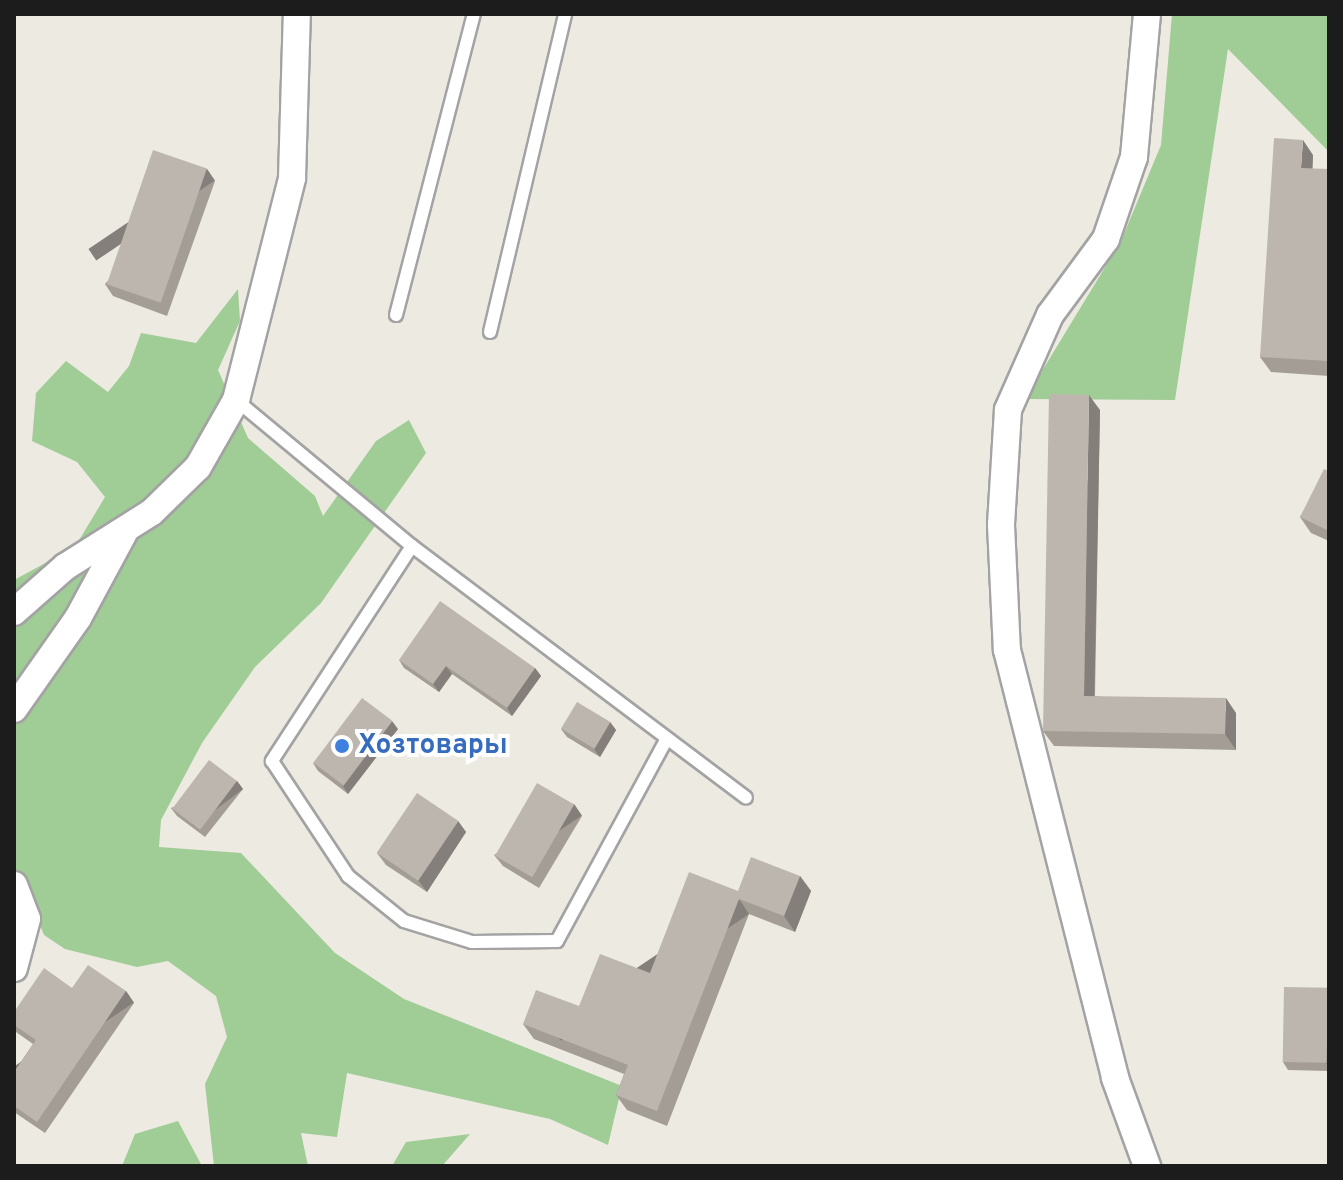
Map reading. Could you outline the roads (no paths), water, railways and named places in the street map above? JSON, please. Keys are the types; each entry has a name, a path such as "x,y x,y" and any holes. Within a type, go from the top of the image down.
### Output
{"street":[{"path":"14,612 65,567 126,529 198,467 236,400 292,178 289,76 297,14"},
{"path":"1147,14 1134,157 1106,239 1050,315 1008,410 1001,525 1007,650 1115,1078 1147,1166"},
{"path":"14,709 78,618 126,529"},
{"path":"14,885 27,919 14,968"}],"lane":[{"path":"396,315 474,14"},
{"path":"490,332 565,14"},
{"path":"236,400 412,546 665,742 746,798"},
{"path":"412,546 272,761 348,876 404,921 472,942 557,941 665,742"}],"place":[{"name":"Хозтовары","path":"342,746"}]}
